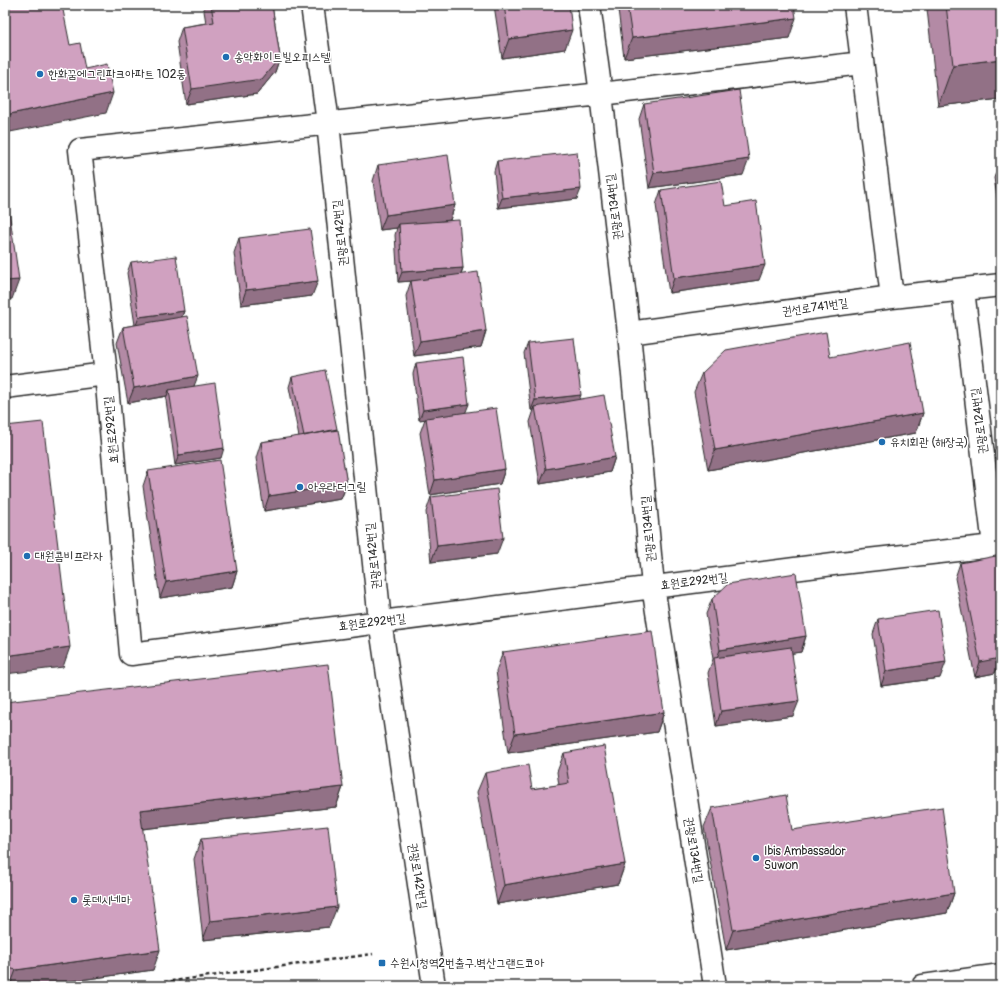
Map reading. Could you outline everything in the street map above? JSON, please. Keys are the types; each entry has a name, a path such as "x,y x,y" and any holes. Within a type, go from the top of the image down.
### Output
{"street":[{"name":"권광로142번길","path":"312,5 328,123 380,621 434,986"},
{"name":"권광로134번길","path":"589,5 629,333 653,586 715,986"},
{"path":"855,5 892,297"},
{"path":"5,387 106,374 80,150 601,94 862,63"},
{"name":"권선로741번길","path":"629,333 892,297 1001,285"},
{"name":"권광로124번길","path":"963,290 998,547"},
{"name":"효원로292번길","path":"106,374 131,654 653,586 842,563 998,547"},
{"path":"923,986 1001,975"}],"path":[{"path":"136,986 373,954"}],"building":[{"name":"한화꿈에그린파크아파트 102동","path":"5,5 62,5 70,45 80,43 85,69 107,64 113,93 5,115"},
{"name":"송악화이트빌오피스텔","path":"211,5 272,5 280,57 262,79 192,89 182,27 214,22"},
{"path":"504,5 569,5 572,30 509,39"},
{"path":"627,5 794,5 796,18 632,38"},
{"path":"946,5 1001,5 1001,59 953,65"},
{"path":"739,90 749,159 654,173 644,104"},
{"path":"577,152 581,189 502,198 497,161"},
{"path":"448,155 455,205 386,215 378,165"},
{"path":"721,181 725,206 756,201 765,265 674,278 661,190"},
{"path":"5,183 19,280 5,281"},
{"path":"459,220 463,268 402,272 399,224"},
{"path":"310,229 318,281 246,290 239,238"},
{"path":"176,256 184,311 139,317 131,262"},
{"path":"478,272 486,331 420,341 411,281"},
{"path":"187,316 198,376 134,388 123,327"},
{"path":"826,332 830,357 910,342 923,413 715,450 702,373 726,350"},
{"path":"574,338 581,395 535,400 528,343"},
{"path":"463,357 469,404 423,410 416,363"},
{"path":"325,370 337,429 304,436 292,377"},
{"path":"215,383 224,448 179,455 169,390"},
{"path":"604,395 615,457 546,469 535,407"},
{"path":"496,408 505,469 435,480 426,418"},
{"name":"대원콤비프라자","path":"43,422 70,647 5,656 5,426"},
{"path":"338,430 347,484 269,496 261,442"},
{"path":"220,460 237,571 166,582 148,471"},
{"path":"497,489 503,538 437,546 431,497"},
{"path":"1001,555 1001,645 997,646 1000,658 980,662 960,563"},
{"path":"796,573 806,636 720,650 712,599 728,584"},
{"path":"938,610 946,662 886,671 878,619"},
{"path":"652,631 664,712 515,734 503,652"},
{"path":"791,647 799,701 721,711 714,658"},
{"name":"롯데시네마","path":"328,664 343,787 140,810 160,950 16,970 5,967 5,702"},
{"path":"604,746 625,864 504,885 485,773 528,765 532,789 569,783 564,753"},
{"path":"786,795 792,830 942,807 954,893 733,930 712,808"},
{"path":"328,826 337,907 210,921 201,839"}],"place":[{"name":"송악화이트빌오피스텔","path":"226,57"},
{"name":"한화꿈에그린파크아파트 102동","path":"40,74"},
{"name":"유치회관 (해장국)","path":"882,442"},
{"name":"아우라더그릴","path":"300,487"},
{"name":"대원콤비프라자","path":"27,556"},
{"name":"Ibis Ambassador Suwon","path":"756,858"},
{"name":"롯데시네마","path":"74,900"},
{"name":"수원시청역2번출구.벽산그랜드코아","path":"382,963"}]}
